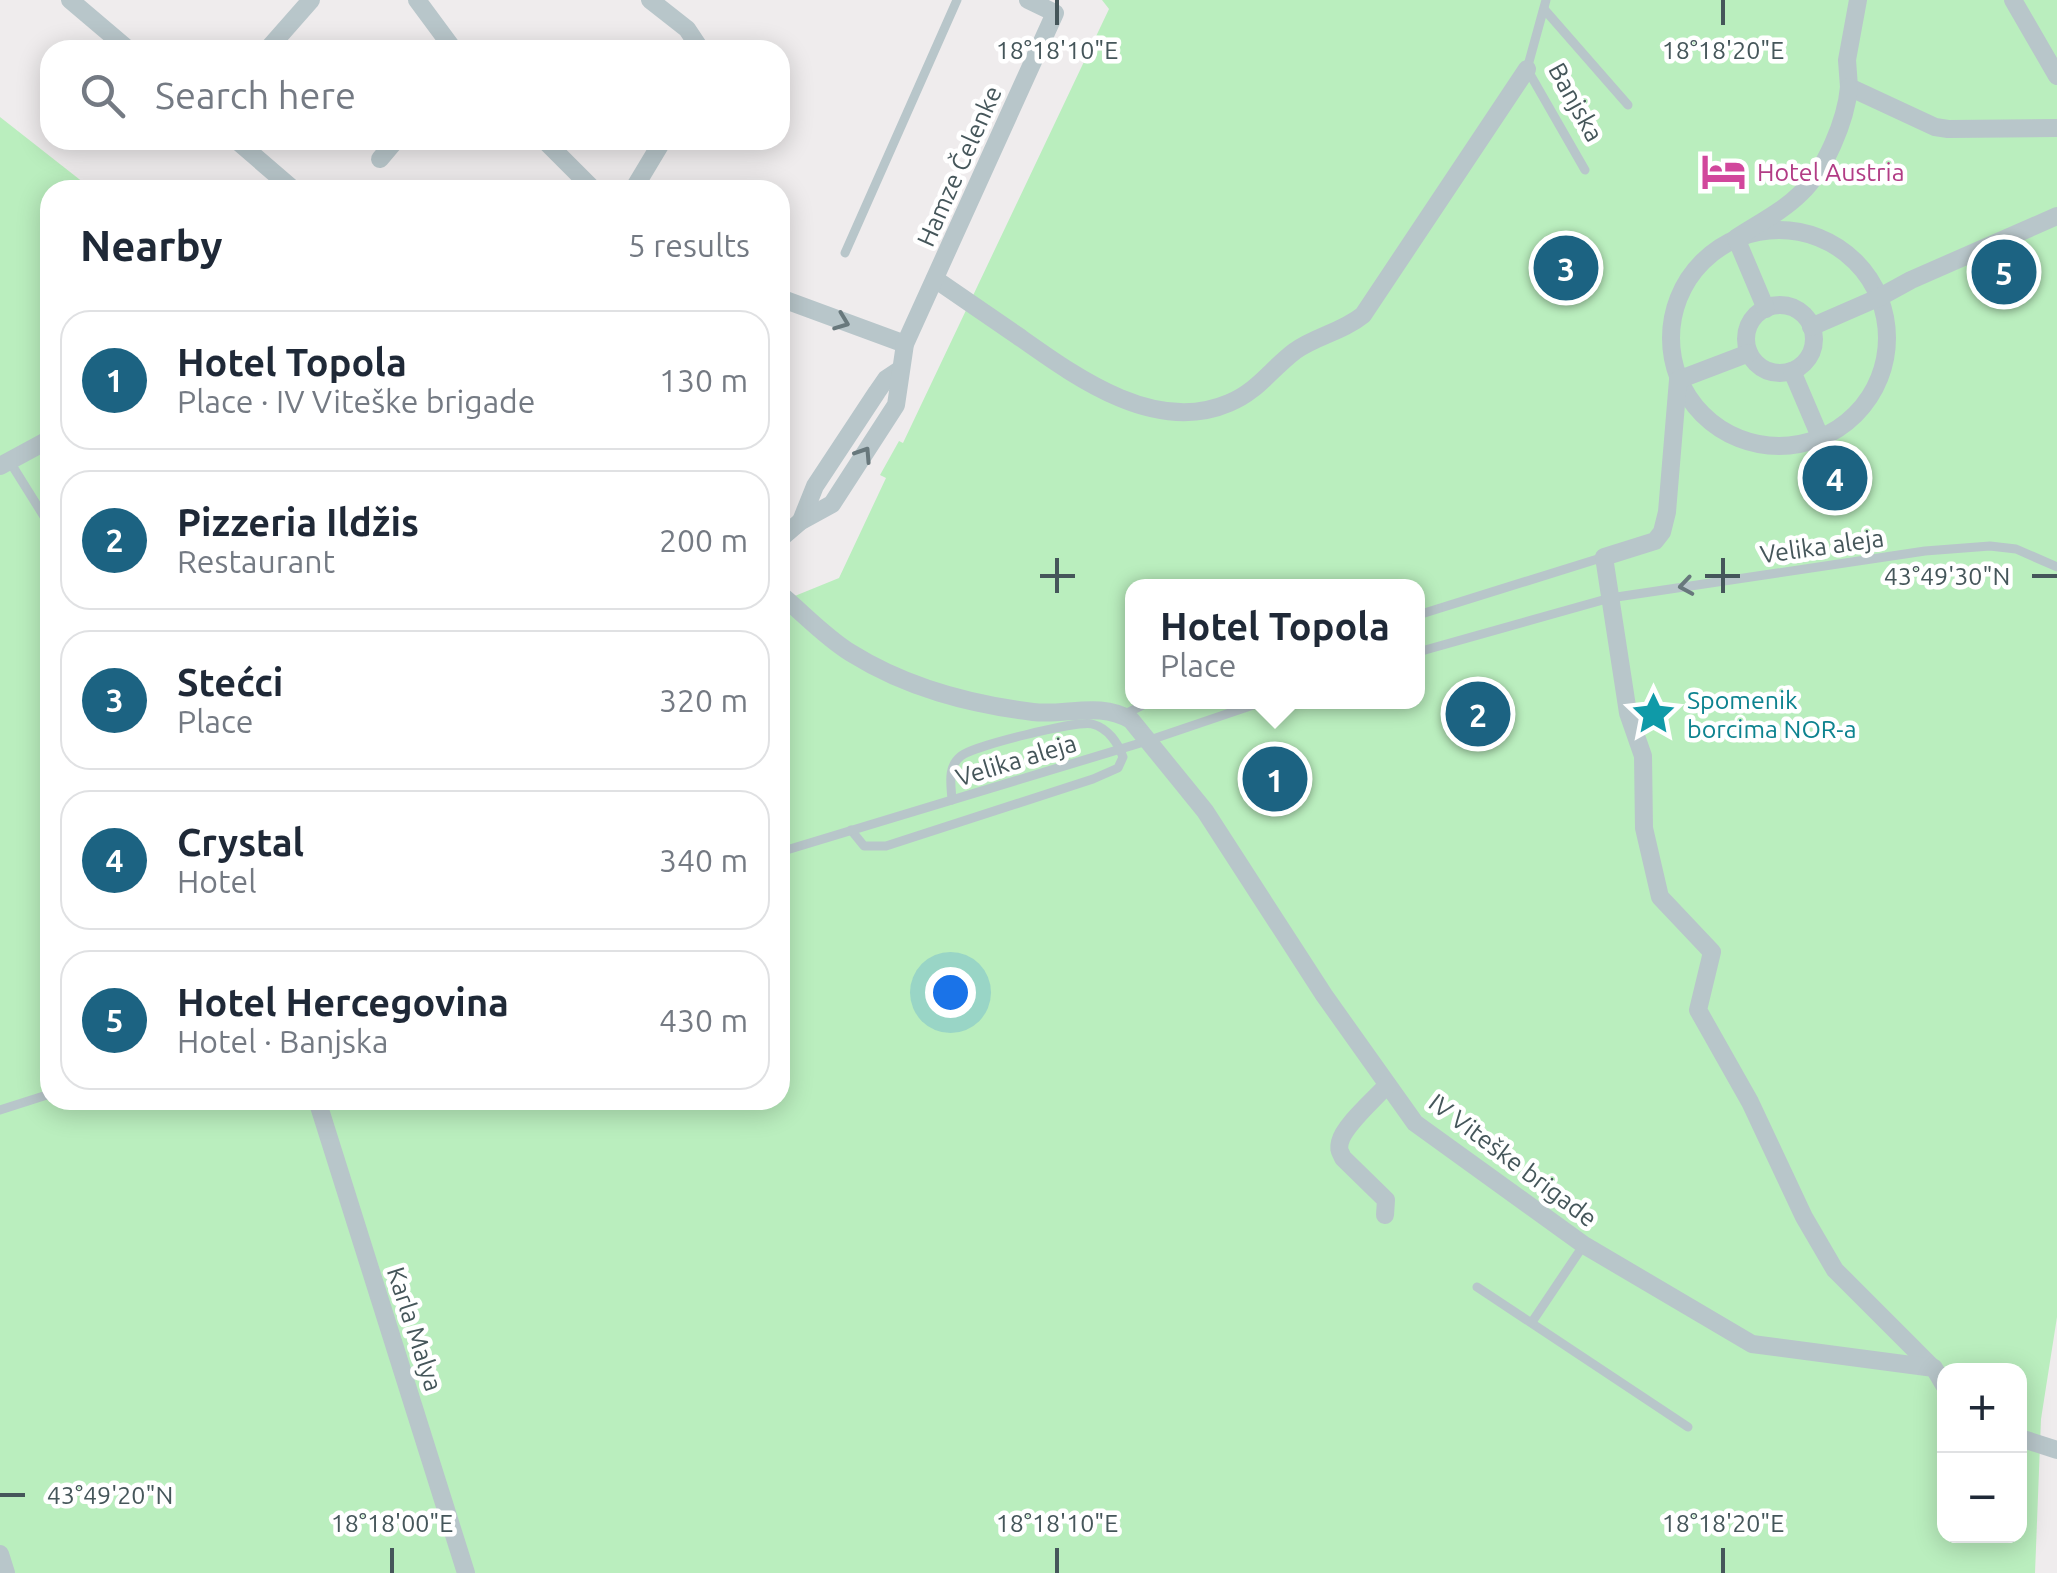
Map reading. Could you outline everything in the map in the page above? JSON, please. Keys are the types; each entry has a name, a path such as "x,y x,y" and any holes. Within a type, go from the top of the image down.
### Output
{"street":[{"path":"70,0 118,40"},
{"path":"276,40 311,0"},
{"path":"418,0 447,40"},
{"path":"650,0 688,29 695,40"},
{"name":"Hamze Čelenke","path":"790,531 802,521 815,486 877,392 886,379 901,369 905,344 1055,13 1028,0"},
{"path":"1736,238 1778,229 1815,235 1838,246 1862,266 1880,296 1887,322 1888,351 1879,382 1858,414 1821,438 1789,446 1764,446 1723,431 1698,411 1678,380 1670,350 1672,316 1686,280 1706,257 1786,206 1803,192 1822,164 1844,117 1849,88 1847,60 1858,0"},
{"path":"2013,0 2057,76"},
{"path":"935,279 1069,372 1127,401 1158,410 1191,412 1224,406 1250,393 1297,350 1364,316 1527,68"},
{"path":"1849,88 1935,128 2057,128"},
{"path":"248,150 282,180"},
{"path":"380,158 387,150"},
{"path":"552,150 578,180"},
{"path":"639,180 657,150"},
{"path":"1812,327 2057,216"},
{"path":"1736,238 1766,309"},
{"path":"790,302 905,344"},
{"path":"1787,306 1806,318 1812,327 1813,348 1808,358 1792,371 1762,368 1749,353 1747,332 1757,314 1766,309 1787,306"},
{"path":"1678,380 1749,353"},
{"path":"1792,371 1821,438"},
{"path":"1678,380 1662,532 1656,541 1604,557 1628,713 1643,756 1644,828 1660,897 1712,952 1698,1010 1750,1102 1804,1217 1835,1270 1937,1373"},
{"path":"5,464 40,445"},
{"name":"IV Viteške brigade","path":"790,602 850,652 919,687 983,706 1042,713 1100,708 1131,720 1205,812 1324,996 1415,1124 1584,1245 1752,1344 1934,1368"},
{"path":"1385,1215 1386,1200 1343,1158 1340,1140 1388,1085"},
{"name":"Karla Malya","path":"320,1110 466,1573"},
{"path":"2027,1440 2057,1450"},
{"path":"0,1554 6,1573"}],"lane":[{"path":"845,253 957,0"},
{"path":"1545,5 1628,105"},
{"name":"Banjska","path":"1545,5 1527,68 1585,170"},
{"path":"5,464 40,512"},
{"name":"Velika aleja","path":"1425,650 1610,598 1926,551 1990,546 2016,549 2057,567"},
{"path":"1425,613 1604,557"},
{"path":"1123,715 1135,709"},
{"name":"Velika aleja","path":"790,849 1241,709"},
{"path":"851,830 864,846 886,846 1093,779 1118,768 1123,758 1110,733 1090,722 999,742 962,754 950,770 952,800"},
{"path":"0,1110 40,1097"},
{"path":"1532,1322 1584,1245"},
{"path":"1476,1287 1688,1427"}],"green space":[{"path":"1102,0 2057,0 2057,1317 2041,1419 2035,1573 0,1573 0,117 80,180 40,180 40,1110 790,1110 790,598 839,578 886,478 880,475 899,441 903,443 1109,9"}],"place":[{"name":"Hotel Austria","path":"1724,172"},
{"name":"Stećci","path":"1566,268"},
{"name":"Hotel Hercegovina","path":"2004,272"},
{"name":"Crystal","path":"1835,478"},
{"name":"Pizzeria Ildžis","path":"1478,714"},
{"name":"Spomenik borcima NOR-a","path":"1654,714"},
{"name":"Hotel Topola","path":"1275,779"}]}
